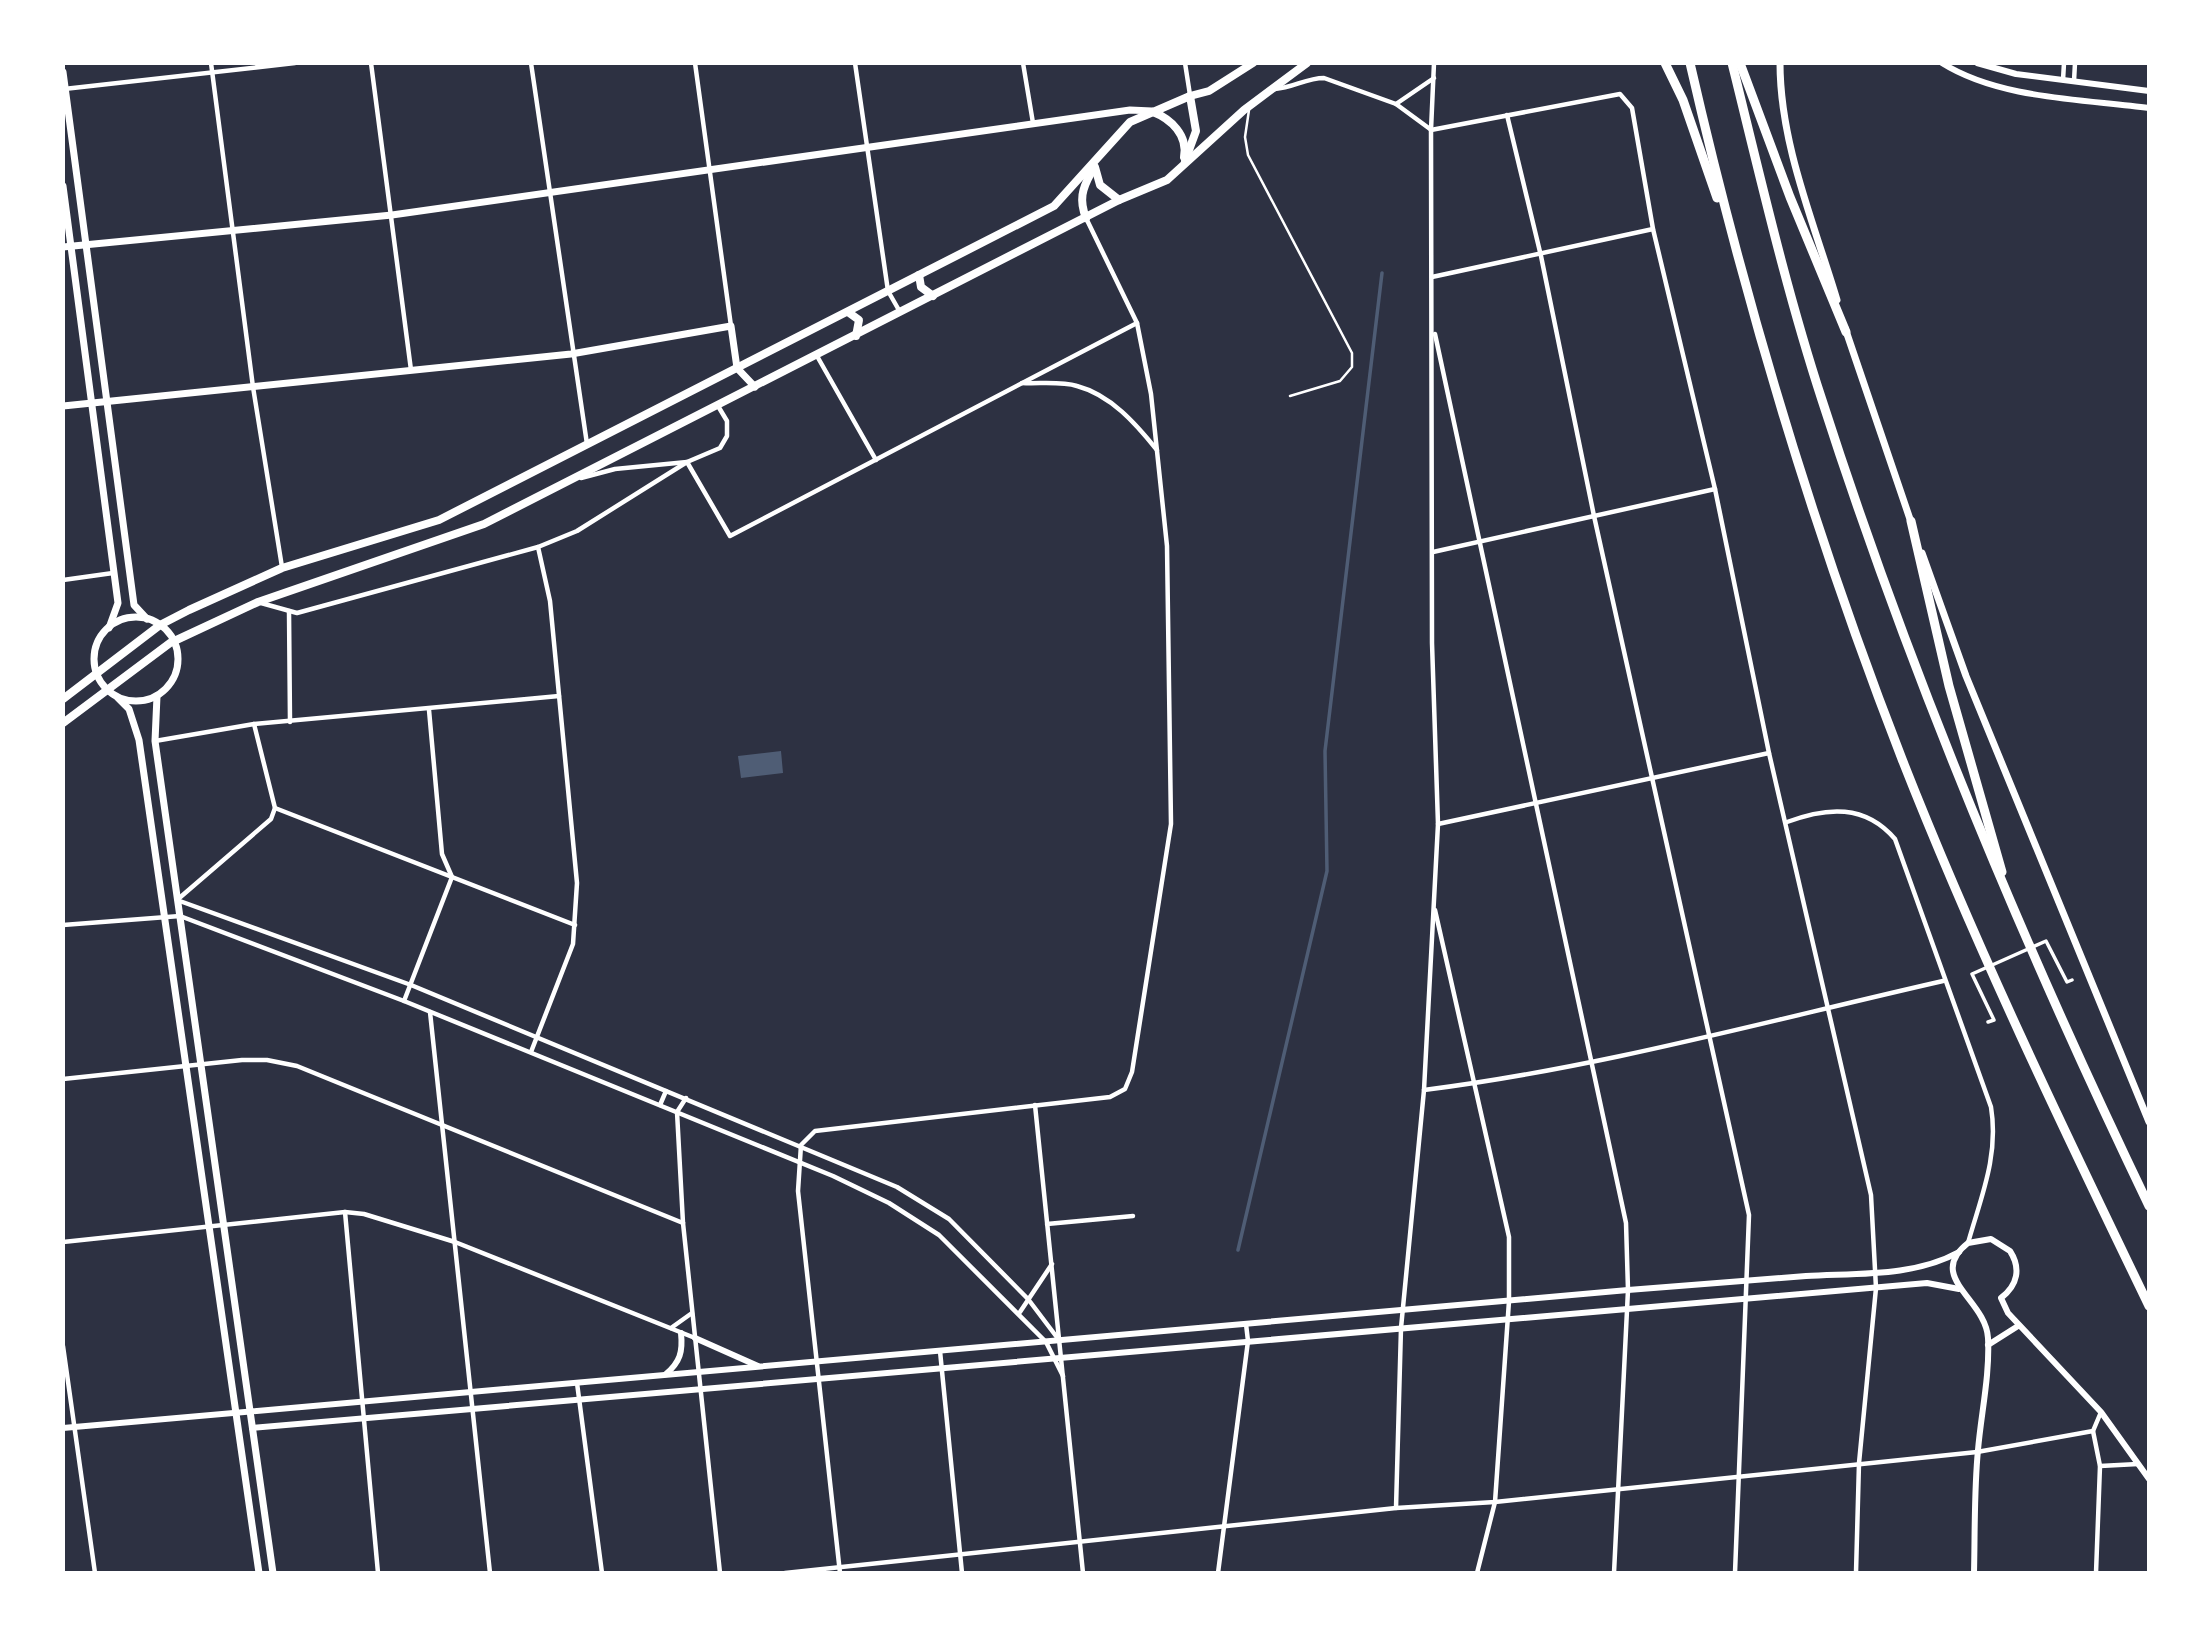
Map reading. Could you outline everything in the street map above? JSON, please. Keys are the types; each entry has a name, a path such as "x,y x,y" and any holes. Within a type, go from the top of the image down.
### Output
{"highway":[{"path":"1665,63 1684,100 1738,258 1819,523 1903,761 2028,1058 2149,1306"},
{"path":"1690,63 1738,258"},
{"path":"1732,63 1786,276 1825,410 1878,569 1949,756 2015,914 2149,1206"},
{"path":"1740,63 1790,197 1846,332"},
{"path":"1911,521 1959,724 2015,914"}],"main road":[{"path":"63,699 160,625 282,568 439,520 1054,206 1095,164 1130,122 1190,96 1209,91 1253,63"},
{"path":"63,723 174,641 258,602 484,524 1119,200 1167,180 1250,104 1307,63"},
{"path":"1780,63 1788,134 1795,167 1846,332 1911,521 1966,676 2149,1122"},
{"path":"63,72 134,605 147,619"},
{"path":"1182,167 1196,131 1190,96"},
{"path":"63,247 392,215 1130,110 1153,111 1169,118 1186,147 1182,167"},
{"path":"1095,164 1100,185 1119,200"},
{"path":"1086,218 1081,205 1082,188 1095,164"},
{"path":"63,186 118,603 109,628 95,648 96,674 107,690 129,709 139,740 258,1573"},
{"path":"919,275 921,286 933,296"},
{"path":"848,312 859,320 856,335"},
{"path":"63,406 571,354 731,326 737,368 755,387"},
{"path":"109,628 128,618 147,619 160,625 174,641 178,652 177,670 168,687 157,696 134,702 118,698"},
{"path":"157,696 155,741 273,1573"}],"street":[{"path":"211,63 253,387 282,568"},
{"path":"64,89 295,63"},
{"path":"371,63 411,370"},
{"path":"531,63 571,354 587,444"},
{"path":"695,63 731,326"},
{"path":"855,63 888,291 900,313"},
{"path":"1023,63 1033,123"},
{"path":"1185,63 1190,96"},
{"path":"1396,1508 1401,1328 1424,1090 1438,824 1432,643 1431,130 1434,63"},
{"path":"1942,63 1978,83 2005,89 2149,108"},
{"path":"1978,63 2016,75 2149,91"},
{"path":"2063,80 2064,63"},
{"path":"2074,82 2076,63"},
{"path":"1271,89 1289,89 1315,78 1324,78 1396,104 1431,130 1620,94 1632,108 1653,229 1715,489 1769,753 1871,1195 1876,1288 1859,1463 1856,1573"},
{"path":"1396,104 1434,78"},
{"path":"1507,115 1541,256 1650,776 1744,1187 1750,1241 1735,1573"},
{"path":"839,1570 797,1181 802,1146 815,1131 1115,1096 1125,1089 1132,1072 1171,824 1167,546 1151,394 1137,323 1086,218"},
{"path":"1432,277 1541,256 1653,229"},
{"path":"687,462 730,536 1137,323"},
{"path":"1432,323 1626,1223 1628,1290 1616,1490 1614,1573"},
{"path":"817,356 876,460"},
{"path":"1022,383 1076,386 1103,398 1135,423 1158,451"},
{"path":"258,602 298,613 538,547 577,531 687,462 720,448 727,436 727,421 718,406"},
{"path":"566,483 615,468 687,462"},
{"path":"1433,552 1715,489"},
{"path":"531,1052 573,944 577,883 550,601 538,547"},
{"path":"63,580 114,572"},
{"path":"289,611 290,722"},
{"path":"155,741 254,724 559,696"},
{"path":"404,1001 452,877 442,855 429,710"},
{"path":"254,724 275,808 271,819 177,900 411,985 897,1187 949,1220 1028,1298 1059,1341"},
{"path":"1438,824 1650,776 1769,753"},
{"path":"275,808 575,925"},
{"path":"63,1428 1628,1290 1876,1272 1940,1263 1968,1243 1990,1170 1993,1120 1975,1059 1943,981 1895,839 1882,824 1858,812 1816,811 1787,822"},
{"path":"1434,903 1509,1237 1509,1301 1495,1502 1477,1573"},
{"path":"63,925 180,916 404,1001 800,1162 889,1203 939,1235 1020,1313 1046,1342 1063,1376"},
{"path":"1988,1022 1994,1020 1972,974 2046,941 2067,982 2072,979"},
{"path":"1424,1090 1476,1084 1709,1037 1943,981"},
{"path":"429,1012 490,1573"},
{"path":"63,1079 184,1065 267,1060 297,1066 683,1223"},
{"path":"660,1105 666,1091"},
{"path":"686,1098 677,1112 683,1223 720,1573"},
{"path":"1035,1105 1083,1573"},
{"path":"345,1212 378,1573"},
{"path":"63,1242 345,1212 364,1214 455,1242 695,1338 760,1367"},
{"path":"1048,1224 1133,1216"},
{"path":"1968,1243 1991,1239 2010,1251 2017,1265 2015,1280 2001,1297 2018,1326 2101,1412 2141,1464 2149,1479"},
{"path":"1958,1252 1953,1275 1959,1289 1971,1299 1983,1317 1988,1345 1978,1452 1974,1573"},
{"path":"1020,1313 1052,1264"},
{"path":"252,1428 1927,1283 1959,1289"},
{"path":"670,1329 693,1312"},
{"path":"1218,1573 1248,1341 1246,1324"},
{"path":"1988,1345 2018,1326"},
{"path":"1182,1330 1185,1347"},
{"path":"666,1375 678,1364 682,1347 681,1333"},
{"path":"63,1346 95,1573"},
{"path":"940,1351 962,1573"},
{"path":"577,1382 602,1573"},
{"path":"2096,1573 2100,1466 2094,1431 2101,1412"},
{"path":"785,1573 839,1570 1396,1508 1495,1502 1978,1452 2094,1431"},
{"path":"2100,1466 2141,1464"}],"lane":[{"path":"1250,104 1245,137 1248,155 1352,353 1352,367 1340,381 1290,396"}],"water":[{"path":"781,751 783,773 741,778 738,756"}],"waterway":[{"path":"1238,1250 1327,871 1325,751 1382,273"}]}
